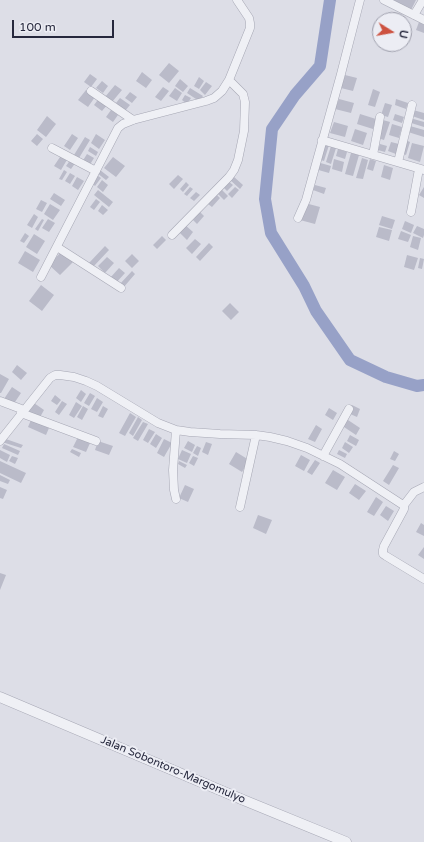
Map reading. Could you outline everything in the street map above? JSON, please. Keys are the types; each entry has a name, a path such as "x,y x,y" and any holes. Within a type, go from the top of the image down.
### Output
{"street":[{"path":"41,277 118,128 133,120 206,101 214,98 225,88 250,25 249,18 237,0"},
{"path":"298,218 306,200 360,0"},
{"path":"384,0 424,20"},
{"path":"414,15 424,0"},
{"path":"172,235 229,177 238,160 244,131 245,102 240,91 229,80"},
{"path":"92,91 133,120"},
{"path":"398,162 412,105"},
{"path":"373,155 380,118"},
{"path":"322,140 422,169 411,212"},
{"path":"52,148 96,171"},
{"path":"57,247 121,288"},
{"path":"0,441 51,377 65,375 78,378 92,384 155,421 176,430 220,434 256,435 287,441 307,448 340,464 404,505"},
{"path":"0,400 23,412 96,441"},
{"path":"323,456 349,409"},
{"path":"176,430 173,470 176,499"},
{"path":"240,507 256,435"},
{"path":"424,487 414,492 404,505 404,510 383,550 383,554 424,579"},
{"name":"Jalan Sobontoro-Margomulyo","path":"0,697 346,842"}],"building":[{"path":"393,0 416,0 411,10"},
{"path":"419,22 424,24 424,33 416,30"},
{"path":"169,63 179,71 169,83 159,75"},
{"path":"142,72 152,80 146,88 136,81"},
{"path":"90,74 97,79 91,87 84,82"},
{"path":"345,75 357,78 353,91 341,88"},
{"path":"199,77 204,81 199,89 194,86"},
{"path":"180,79 188,86 183,92 175,86"},
{"path":"102,81 108,86 103,93 96,88"},
{"path":"206,82 212,86 205,95 200,90"},
{"path":"115,85 122,90 112,102 105,97"},
{"path":"163,87 169,91 161,101 155,97"},
{"path":"175,88 182,93 177,101 169,96"},
{"path":"190,88 203,96 199,101 187,93"},
{"path":"373,89 380,92 375,107 368,105"},
{"path":"86,90 95,97 88,107 78,100"},
{"path":"130,92 137,97 132,103 125,98"},
{"path":"185,95 191,98 187,104 182,100"},
{"path":"100,97 108,104 102,111 94,105"},
{"path":"120,98 130,105 125,111 116,103"},
{"path":"339,99 354,103 351,113 335,109"},
{"path":"396,99 408,103 406,109 395,105"},
{"path":"385,103 392,105 388,117 381,115"},
{"path":"111,110 118,115 113,122 106,117"},
{"path":"413,110 424,113 424,120 412,116"},
{"path":"360,114 376,119 373,129 357,124"},
{"path":"395,114 404,117 402,123 393,120"},
{"path":"47,116 56,124 46,137 37,130"},
{"path":"410,118 424,122 424,127 408,122"},
{"path":"383,120 390,122 384,140 378,138"},
{"path":"334,122 348,126 345,137 330,133"},
{"path":"392,124 402,127 399,138 389,135"},
{"path":"410,126 424,130 424,137 408,132"},
{"path":"355,129 367,133 363,145 351,141"},
{"path":"37,134 43,139 37,146 31,141"},
{"path":"72,134 78,138 70,150 64,146"},
{"path":"96,134 105,140 99,149 91,143"},
{"path":"85,137 90,140 79,158 74,155"},
{"path":"405,140 410,142 406,155 402,153"},
{"path":"391,142 399,144 396,154 388,151"},
{"path":"323,143 329,145 324,161 318,159"},
{"path":"412,143 424,146 420,162 408,158"},
{"path":"380,144 387,146 385,152 378,150"},
{"path":"331,146 336,148 331,164 326,162"},
{"path":"90,147 98,152 96,156 88,151"},
{"path":"338,149 347,152 345,159 336,156"},
{"path":"351,153 359,155 353,176 345,174"},
{"path":"62,154 68,158 61,170 54,166"},
{"path":"87,154 94,158 89,166 82,162"},
{"path":"113,157 125,166 116,177 104,168"},
{"path":"362,158 368,160 363,179 356,178"},
{"path":"71,159 76,162 71,169 66,166"},
{"path":"334,159 344,162 342,172 332,169"},
{"path":"370,159 376,161 373,171 367,169"},
{"path":"317,162 331,166 329,173 315,169"},
{"path":"384,165 393,168 390,180 381,177"},
{"path":"64,170 67,172 62,180 59,179"},
{"path":"100,170 109,177 106,180 97,173"},
{"path":"70,173 75,176 70,184 65,181"},
{"path":"97,175 101,178 95,186 92,183"},
{"path":"178,175 183,179 174,189 169,184"},
{"path":"233,176 243,185 240,189 229,179"},
{"path":"77,177 84,181 78,190 72,186"},
{"path":"102,180 108,185 103,192 97,187"},
{"path":"228,181 233,185 227,191 223,187"},
{"path":"186,182 189,185 183,192 180,189"},
{"path":"315,185 326,188 324,194 313,190"},
{"path":"190,187 193,189 187,196 184,194"},
{"path":"235,187 239,190 232,198 228,194"},
{"path":"424,187 424,198 419,195"},
{"path":"220,188 228,196 224,200 216,192"},
{"path":"98,190 113,202 109,207 94,195"},
{"path":"196,192 200,195 194,201 190,198"},
{"path":"54,193 65,200 61,206 50,199"},
{"path":"217,195 220,198 212,207 208,204"},
{"path":"96,199 100,202 94,210 90,207"},
{"path":"41,200 47,203 42,212 36,209"},
{"path":"305,203 320,207 315,224 300,220"},
{"path":"50,204 60,210 53,220 44,214"},
{"path":"102,205 108,210 103,215 98,211"},
{"path":"200,212 204,216 197,224 193,220"},
{"path":"34,214 38,217 32,228 27,225"},
{"path":"382,216 395,220 392,229 379,225"},
{"path":"42,219 44,220 38,231 35,229"},
{"path":"48,219 55,223 49,232 42,228"},
{"path":"405,221 414,225 411,233 402,229"},
{"path":"184,224 193,232 187,240 178,231"},
{"path":"417,226 424,229 423,238 413,233"},
{"path":"379,227 392,230 389,241 376,237"},
{"path":"401,231 411,235 408,242 398,239"},
{"path":"25,233 29,236 24,243 20,241"},
{"path":"34,234 45,241 37,254 26,247"},
{"path":"162,236 166,240 157,249 153,245"},
{"path":"413,236 421,238 418,250 410,247"},
{"path":"195,239 201,244 192,254 186,248"},
{"path":"209,243 213,247 200,261 196,257"},
{"path":"105,246 109,250 93,267 89,263"},
{"path":"25,251 40,260 33,272 18,263"},
{"path":"61,252 73,262 60,275 49,265"},
{"path":"132,254 139,261 132,268 125,261"},
{"path":"407,255 418,258 414,270 404,267"},
{"path":"107,257 114,263 105,273 98,266"},
{"path":"420,258 424,259 422,269 418,268"},
{"path":"119,268 125,273 115,284 110,278"},
{"path":"132,271 135,274 123,288 119,285"},
{"path":"41,285 54,295 42,311 29,301"},
{"path":"230,303 239,312 231,320 222,311"},
{"path":"17,365 27,373 21,380 12,372"},
{"path":"0,374 9,379 1,393 0,393"},
{"path":"12,387 21,393 13,405 4,399"},
{"path":"81,390 86,394 81,402 76,398"},
{"path":"90,393 95,396 89,406 84,403"},
{"path":"55,395 61,400 57,405 51,401"},
{"path":"97,398 103,402 97,412 91,409"},
{"path":"62,401 67,404 59,415 55,412"},
{"path":"76,402 82,406 74,418 69,415"},
{"path":"34,403 44,410 39,419 28,412"},
{"path":"352,405 360,409 357,417 348,413"},
{"path":"83,406 88,409 82,420 77,417"},
{"path":"103,406 108,409 103,418 98,416"},
{"path":"329,408 337,413 333,420 325,415"},
{"path":"130,413 136,417 125,436 119,433"},
{"path":"138,417 142,420 133,436 129,433"},
{"path":"345,418 360,428 356,435 341,425"},
{"path":"31,420 49,428 46,435 28,427"},
{"path":"143,422 148,424 138,441 133,438"},
{"path":"316,425 322,429 315,442 308,439"},
{"path":"149,429 155,432 148,443 143,440"},
{"path":"156,434 162,438 156,448 150,444"},
{"path":"350,435 359,440 356,446 347,441"},
{"path":"78,437 90,443 86,452 73,447"},
{"path":"3,438 23,445 21,448 2,442"},
{"path":"164,439 172,443 164,457 157,453"},
{"path":"98,441 113,446 109,455 95,450"},
{"path":"188,441 195,445 192,452 184,448"},
{"path":"206,442 212,444 208,455 202,452"},
{"path":"345,442 353,447 349,453 342,448"},
{"path":"4,444 20,451 18,455 2,448"},
{"path":"197,446 201,448 198,456 193,453"},
{"path":"72,449 81,453 79,457 70,452"},
{"path":"0,450 10,455 7,462 0,458"},
{"path":"182,450 191,454 187,463 178,459"},
{"path":"339,450 347,454 345,458 337,454"},
{"path":"394,451 399,454 395,461 390,459"},
{"path":"236,452 249,460 242,472 229,464"},
{"path":"301,455 310,460 304,471 295,466"},
{"path":"12,456 18,458 15,464 9,461"},
{"path":"193,456 198,458 194,466 189,463"},
{"path":"315,460 320,463 312,475 307,472"},
{"path":"0,461 26,473 21,483 0,473"},
{"path":"179,461 187,465 185,468 178,464"},
{"path":"393,465 399,468 389,485 383,481"},
{"path":"333,470 345,477 337,490 325,483"},
{"path":"0,475 10,480 8,484 0,481"},
{"path":"355,484 366,491 359,500 349,493"},
{"path":"185,485 194,489 188,502 179,498"},
{"path":"0,487 7,490 3,499 0,498"},
{"path":"376,497 383,502 374,516 367,512"},
{"path":"386,506 394,511 388,521 380,515"},
{"path":"258,515 272,520 266,534 253,528"},
{"path":"421,523 424,525 424,536 416,532"},
{"path":"424,547 424,559 418,555"},
{"path":"0,573 6,575 0,590"}],"waterway":[{"path":"330,0 320,66 295,95 272,129 265,199 271,233 304,286 316,311 350,360 386,377 417,386 424,385"}]}
